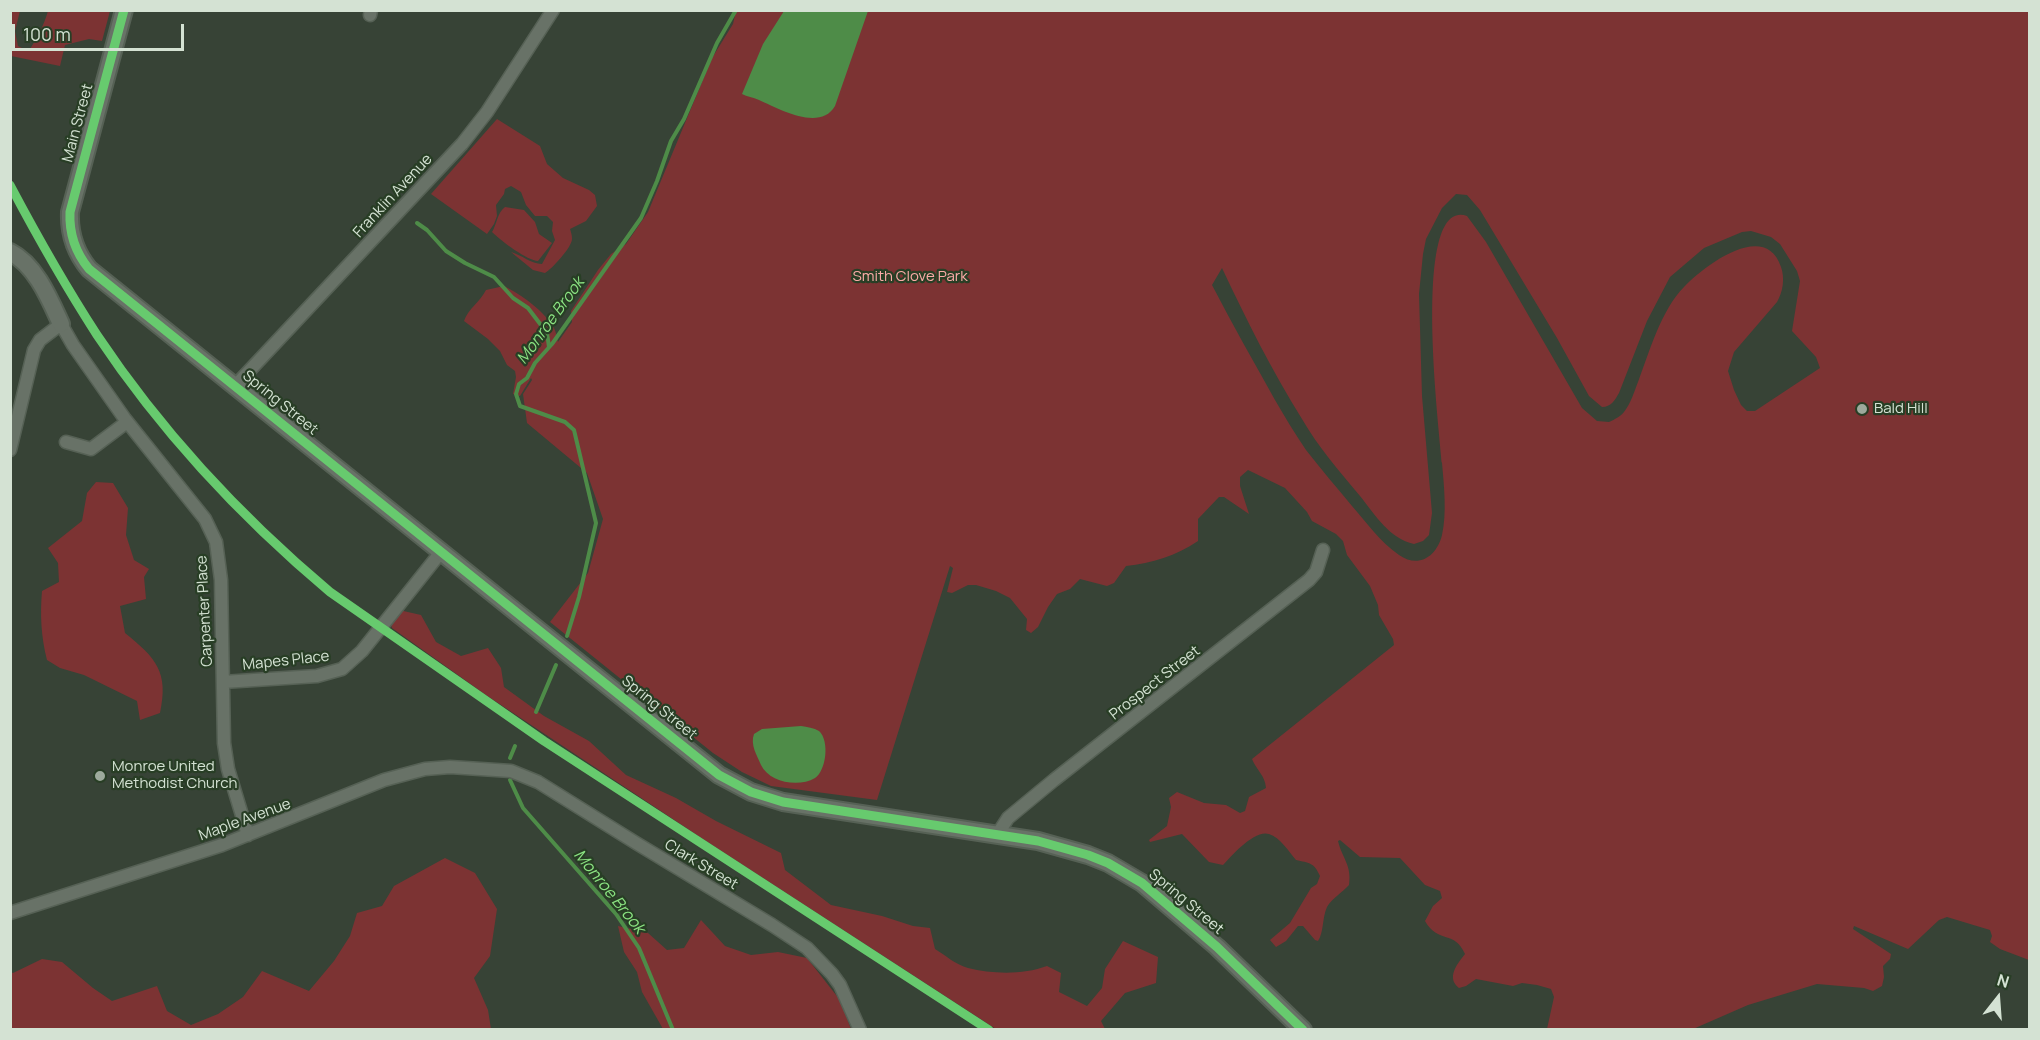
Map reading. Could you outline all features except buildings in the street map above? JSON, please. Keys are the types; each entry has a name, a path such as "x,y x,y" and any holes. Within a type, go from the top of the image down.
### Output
{"street":[{"name":"Main Street","path":"74,245 70,232 70,212 124,10"},
{"name":"Franklin Avenue","path":"236,386 462,144 507,83 553,10"},
{"name":"Spring Street","path":"74,245 89,269 702,762 738,786 793,805 1038,841 1072,849 1108,863 1135,879 1190,923 1303,1029"},
{"path":"10,252 27,265 62,324 40,340 34,350 10,450"},
{"name":"Carpenter Place","path":"62,324 73,345 127,422 205,519 216,542 221,580 224,744 228,769 248,835"},
{"path":"66,442 91,449 127,422"},
{"name":"Prospect Street","path":"997,835 1008,818 1038,793 1309,580 1316,572 1323,550"},
{"name":"Mapes Place","path":"223,682 317,676 342,669 362,651 441,552"},
{"name":"Maple Avenue","path":"10,913 248,835 384,780 425,769 450,767 490,769"},
{"name":"Clark Street","path":"490,769 511,771 538,782 807,948 840,985 860,1029"}],"green space":[{"path":"11,10 20,11 15,31 18,46 24,49 30,49 48,11 110,11 102,41 89,39 65,45 60,66 11,56"},
{"name":"Smith Clove Park","path":"736,11 2029,11 2029,960 2000,949 1990,942 1992,936 1990,930 1947,917 1939,920 1908,949 1854,926 1853,929 1891,954 1890,959 1883,966 1882,986 1873,991 1864,988 1817,984 1748,1005 1693,1029 1547,1029 1554,997 1551,989 1522,983 1513,986 1476,979 1459,988 1453,980 1453,975 1465,954 1456,942 1435,932 1425,921 1433,906 1442,898 1440,891 1425,885 1400,858 1360,857 1340,840 1338,841 1349,872 1349,885 1327,907 1318,941 1303,926 1298,926 1286,941 1276,947 1270,940 1290,923 1311,888 1317,884 1320,876 1313,866 1296,860 1281,841 1269,834 1257,835 1250,839 1223,865 1209,862 1182,834 1150,842 1149,840 1167,826 1171,807 1169,798 1177,792 1204,803 1226,805 1240,813 1245,811 1249,797 1266,788 1252,759 1394,645 1379,615 1378,605 1370,586 1347,555 1343,541 1336,534 1312,521 1307,512 1285,488 1248,470 1240,477 1240,486 1249,514 1224,497 1219,497 1198,519 1198,541 1164,558 1126,566 1114,583 1107,586 1080,579 1070,589 1057,594 1038,627 1031,633 1026,630 1027,619 1010,598 996,591 968,585 952,593 947,592 953,568 950,566 877,800 771,786 742,772 713,753 550,622 588,573 603,519 587,473 527,423 523,394 531,378 520,396 513,394 515,371 507,365 500,351 488,339 464,321 486,290 504,286 539,310 554,328 558,342 572,322 571,311 598,270 611,254 626,244 648,212 712,58 733,24","holes":["1456,194 1467,195 1480,210 1589,396 1602,407 1614,401 1619,393 1647,321 1670,277 1704,248 1742,232 1751,231 1771,237 1780,244 1797,271 1800,281 1792,331 1816,357 1820,368 1755,411 1747,411 1741,405 1728,371 1734,352 1777,302 1783,280 1781,267 1773,253 1762,247 1748,247 1719,259 1693,278 1676,296 1662,320 1626,409 1609,422 1597,421 1582,408 1486,242 1467,216 1449,220 1439,242 1434,277 1432,321 1444,490 1444,527 1440,542 1431,554 1420,560 1406,559 1380,538 1306,450 1275,400 1212,285 1222,268 1270,364 1308,429 1377,518 1390,532 1405,541 1414,544 1423,541 1429,535 1432,513 1422,396 1419,294 1423,254 1426,239 1442,208"]},
{"path":"497,119 540,146 547,164 563,178 595,195 597,206 586,221 570,229 572,239 569,247 557,263 545,273 533,270 511,252 534,263 542,264 555,240 552,231 553,222 547,216 535,216 526,205 521,192 511,186 505,189 496,205 497,216 494,224 487,234 431,194"},
{"path":"505,207 524,210 535,222 539,234 552,243 538,261 521,254 492,232 500,212"},
{"path":"96,482 113,483 128,508 126,535 134,560 149,569 144,577 146,599 120,606 125,633 152,658 161,676 163,687 160,713 140,720 137,701 84,675 60,668 47,660 45,651 41,609 42,591 59,582 58,563 48,548 82,521 87,493"},
{"path":"399,610 421,615 436,642 461,656 488,648 501,668 504,687 544,716 589,741 626,775 676,798 716,821 781,853 785,870 831,905 882,916 913,926 930,928 935,949 964,967 1008,973 1047,966 1061,973 1059,992 1087,1006 1102,988 1105,969 1123,941 1158,957 1156,983 1125,993 1101,1021 1105,1029 996,1029 486,695 392,628 390,622"},
{"path":"445,858 475,873 497,909 490,956 474,978 488,1010 491,1029 11,1029 11,972 42,959 62,962 112,1001 157,986 167,1011 191,1025 218,1014 243,997 262,971 309,991 334,961 350,936 357,913 382,906 394,886"},
{"path":"701,920 725,946 751,955 778,952 807,958 840,1000 851,1029 663,1029 642,992 637,972 624,952 618,926 648,933 667,950 684,948"}],"shaded area":[{"path":"784,11 868,11 835,106 828,114 810,118 799,116 742,94 763,44"},
{"path":"801,726 819,731 825,742 824,763 819,774 801,783 785,782 770,776 756,754 753,746 754,734 762,729"}],"waterway":[{"name":"Monroe Brook","path":"567,636 579,597 596,523 574,430 565,422 520,406 516,394 519,384 527,378 535,363 552,344 641,218 671,141 684,119 717,43 736,10"},
{"path":"417,223 427,230 446,251 494,277 513,298 528,308 547,333 549,347"},
{"name":"Monroe Brook","path":"536,712 556,665"},
{"name":"Monroe Brook","path":"510,758 515,746"},
{"name":"Monroe Brook","path":"510,780 523,808 616,914 639,948 673,1030"}],"cycle path":[{"path":"124,10 70,212 74,242 89,269 719,775 751,792 783,802 1038,841 1108,863 1142,883 1217,947 1303,1030"},
{"path":"10,185 85,317 122,371 204,472 297,564 330,592 544,741 989,1030"}],"place":[{"name":"Bald Hill","path":"1862,409"},
{"name":"Monroe United Methodist Church","path":"100,776"}]}
